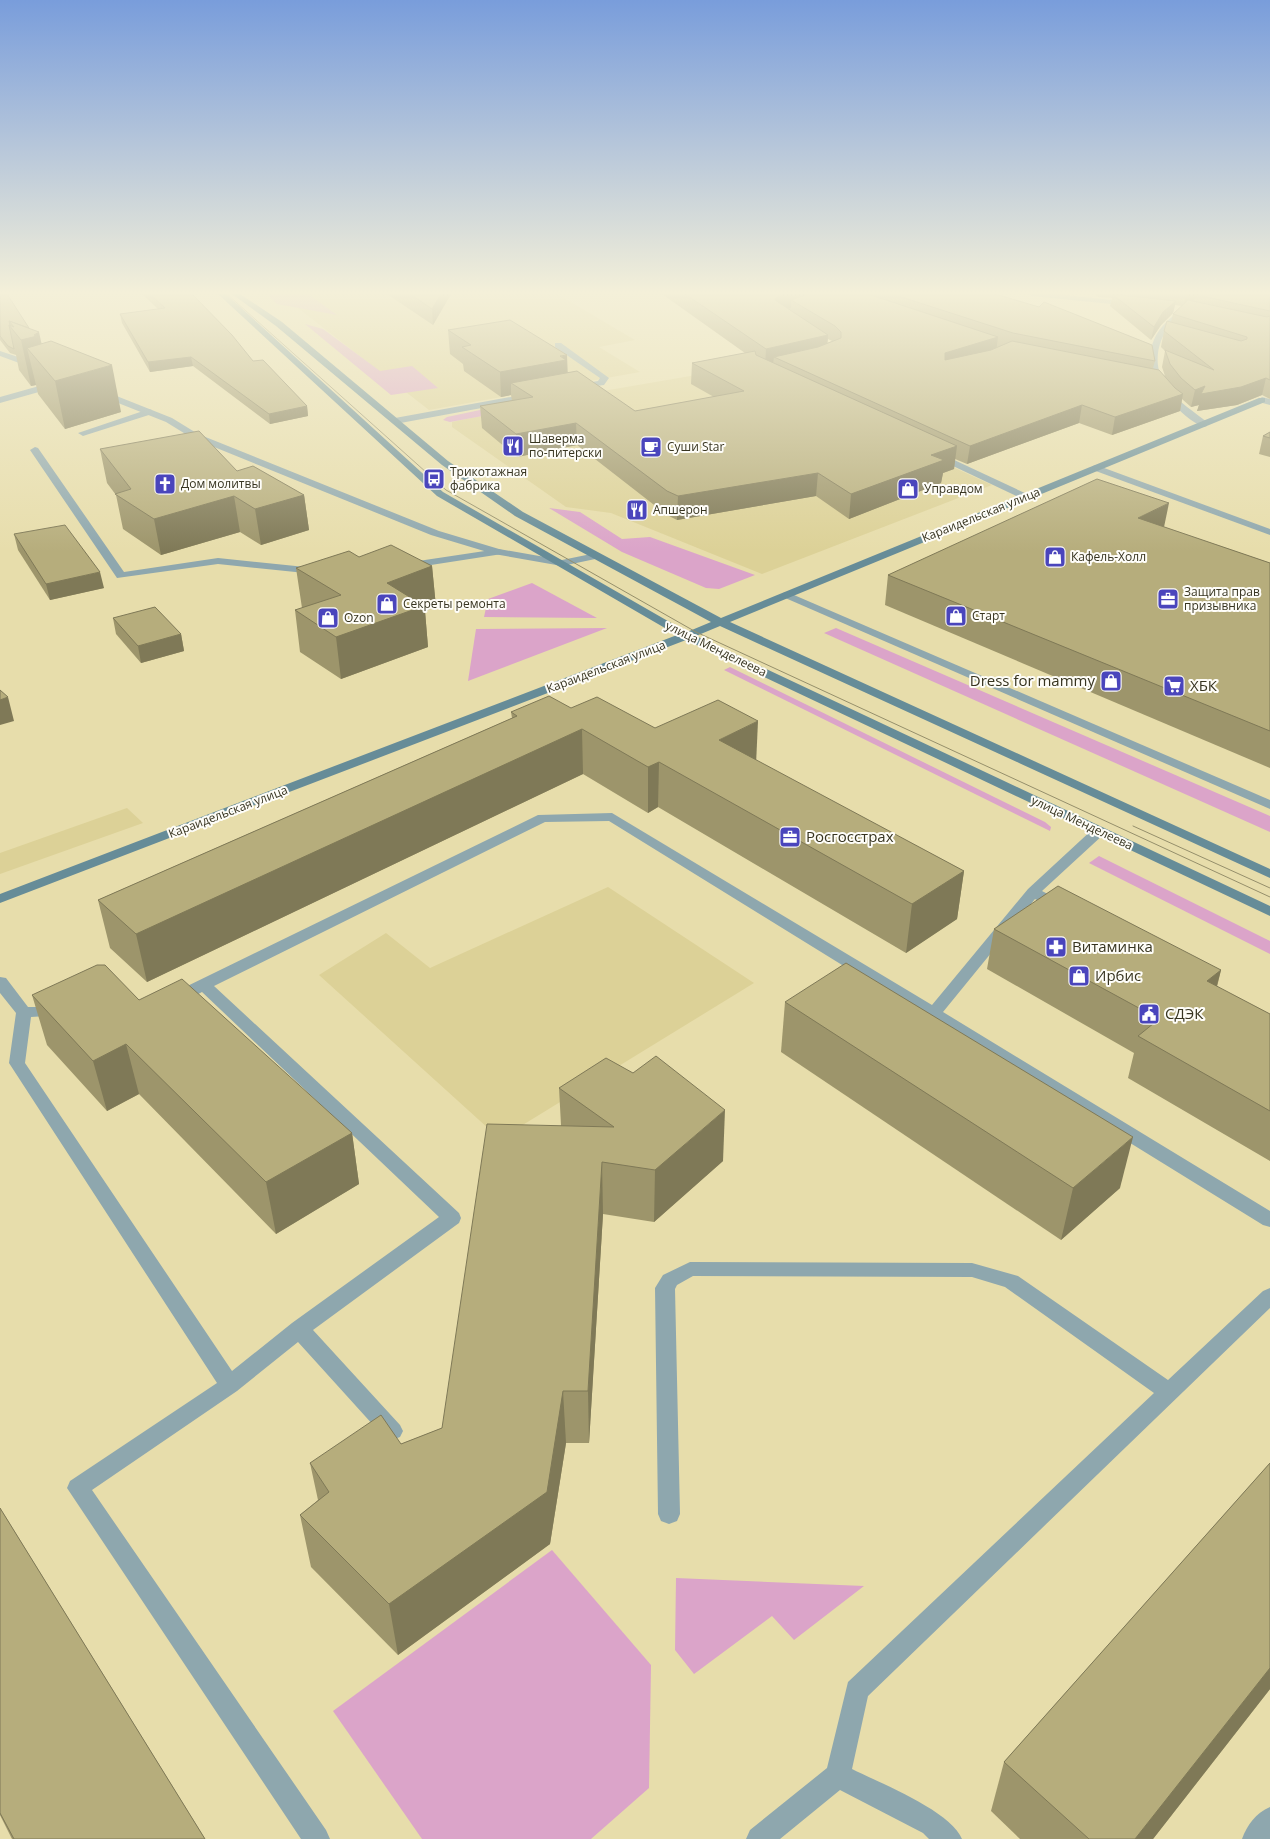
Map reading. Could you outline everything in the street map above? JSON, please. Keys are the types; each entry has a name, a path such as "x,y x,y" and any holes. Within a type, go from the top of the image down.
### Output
{"main road":[{"name":"улица Менделеева","path":"315,380 440,494 686,636 1270,912"},
{"name":"улица Менделеева","path":"346,380 445,463 519,514 596,556 720,622 1270,874"},
{"name":"Караидельская улица","path":"0,899 686,636 1204,424 1266,401"}],"street":[{"path":"0,400 46,380"},
{"path":"571,388 601,383 604,380"},
{"path":"1149,380 1159,382 1168,395 1204,424"},
{"path":"88,387 175,423 195,436 436,533 498,552 562,563 596,556"},
{"path":"395,421 542,394"},
{"path":"83,433 149,412"},
{"path":"35,450 121,576 218,561 329,572"},
{"path":"928,451 1026,497"},
{"path":"1096,468 1270,532"},
{"path":"393,567 498,552"},
{"path":"787,595 1270,805"},
{"path":"163,1005 543,818 612,817 1270,1220"},
{"path":"934,1013 1033,892 1100,831"},
{"path":"1033,892 1077,915"},
{"path":"0,982 24,1012 18,1063 230,1385"},
{"path":"204,985 452,1218 299,1329 230,1385 78,1488 317,1839"},
{"path":"24,1012 74,1010"},
{"path":"669,1514 665,1288 670,1280 690,1269 972,1270 995,1275 1011,1282 1169,1392"},
{"path":"759,1839 838,1775 857,1690 1270,1296"},
{"path":"299,1329 392,1431"},
{"path":"838,1775 932,1824 949,1839"},
{"path":"1255,1839 1270,1820"}],"shaded area":[{"path":"373,380 428,380 438,388 391,395"},
{"path":"390,380 597,380 429,410"},
{"path":"668,380 763,380 992,485 762,574 611,513 566,507 452,427 452,422 603,391"},
{"path":"480,410 488,415 450,422 443,420 447,417"},
{"path":"549,508 580,512 622,539 650,537 755,575 719,589 706,588 622,552"},
{"path":"532,583 597,618 484,617 488,599"},
{"path":"607,628 468,681 476,629"},
{"path":"836,628 1270,816 1270,832 824,633"},
{"path":"730,667 1045,822 1051,827 1050,831 724,670"},
{"path":"127,808 143,823 0,874 0,853"},
{"path":"1099,856 1270,941 1270,954 1089,863"},
{"path":"608,887 754,983 500,1139 319,975 386,933 430,968"},
{"path":"552,1550 651,1665 649,1788 591,1839 422,1839 333,1711"},
{"path":"676,1578 864,1586 794,1640 772,1616 694,1674 675,1650"}],"building":[{"path":"222,380 282,380 307,406 269,414"},
{"path":"528,380 590,380 635,411 744,391 723,380 811,380 957,446 931,455 944,460 851,494 818,473 678,496 667,491 576,423 516,434 480,406 533,397 511,383"},
{"path":"824,380 1168,380 1183,394 1115,417 1082,405 970,446"},
{"path":"1183,380 1261,380 1241,387 1201,394 1205,386 1195,390"},
{"path":"199,431 237,471 253,466 304,495 255,509 234,496 154,519 115,494 131,489 100,449"},
{"path":"1270,432 1270,438 1263,436"},
{"name":"ХБК","path":"1097,479 1169,503 1138,518 1270,563 1270,731 888,575"},
{"path":"65,525 100,572 46,584 14,534"},
{"path":"391,545 432,566 387,583 424,606 336,637 295,610 341,595 296,568 349,551 359,557"},
{"path":"155,607 181,634 138,646 113,618"},
{"path":"0,690 8,697 0,700"},
{"path":"549,696 571,708 597,697 655,728 718,700 758,721 719,740 964,871 912,904 659,762 648,767 582,729 136,934 98,900 517,716 511,712"},
{"path":"1058,886 1221,970 1207,981 1270,1014 1270,1111 1138,1036 1159,1019 994,929"},
{"path":"846,963 1133,1137 1073,1188 785,1002"},
{"path":"97,965 105,965 139,1000 182,979 352,1133 266,1182 126,1044 93,1061 32,995"},
{"path":"656,1056 725,1110 655,1170 602,1162 588,1391 563,1391 547,1492 389,1604 300,1515 329,1492 310,1463 381,1415 401,1444 442,1428 487,1124 614,1127 559,1088 606,1058 633,1073"},
{"path":"1270,1463 1270,1668 1135,1839 1089,1839 1004,1762"},
{"path":"0,1508 205,1839 14,1839 0,1813"}],"tram line":[{"path":"323,380 446,490 696,632 1270,897"},
{"path":"1133,826 1270,888"}],"place":[{"name":"Шаверма по-питерски","path":"513,446"},
{"name":"Суши Star","path":"651,447"},
{"name":"Трикотажная фабрика","path":"434,479"},
{"name":"Дом молитвы","path":"165,484"},
{"name":"Управдом","path":"908,489"},
{"name":"Апшерон","path":"637,510"},
{"name":"Кафель-Холл","path":"1055,557"},
{"name":"Защита прав призывника","path":"1168,599"},
{"name":"Секреты ремонта","path":"387,604"},
{"name":"Старт","path":"956,616"},
{"name":"Ozon","path":"328,618"},
{"name":"Dress for mammy","path":"1111,681"},
{"name":"ХБК","path":"1174,686"},
{"name":"Росгосстрах","path":"790,837"},
{"name":"Витаминка","path":"1056,947"},
{"name":"Ирбис","path":"1079,976"},
{"name":"СДЭК","path":"1149,1014"}]}
